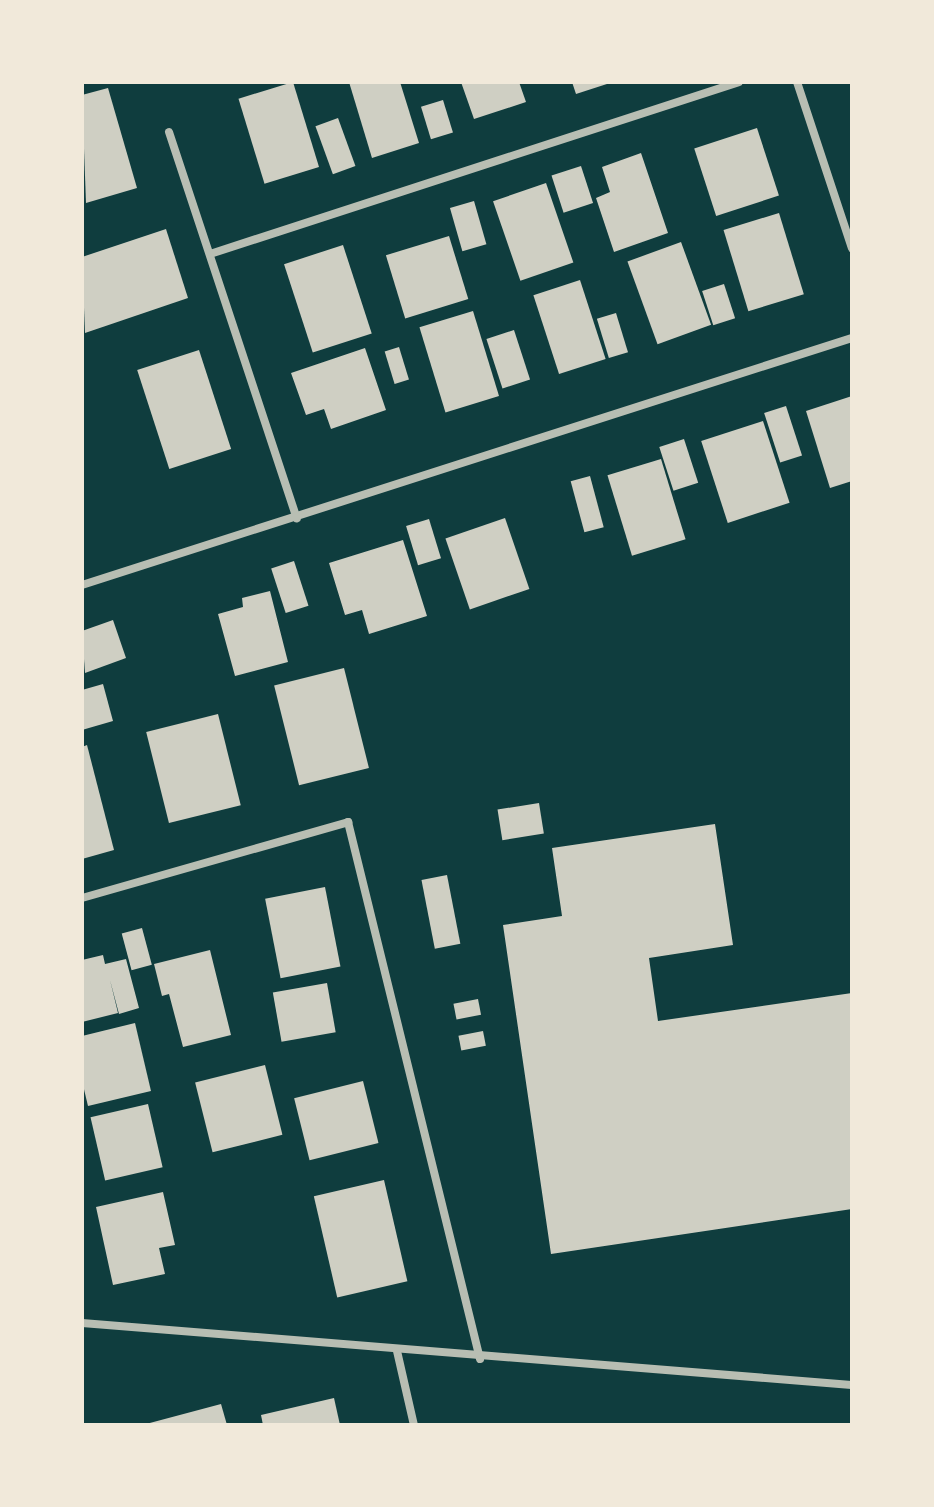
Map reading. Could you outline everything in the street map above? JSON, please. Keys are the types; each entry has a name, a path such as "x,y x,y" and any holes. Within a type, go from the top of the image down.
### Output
{"street":[{"path":"210,254 739,82"},
{"path":"797,82 852,248"},
{"path":"169,132 297,518"},
{"path":"82,585 852,338"},
{"path":"82,898 348,822 480,1359"},
{"path":"82,1323 480,1359 852,1385"},
{"path":"397,1351 414,1425"}],"building":[{"path":"293,82 319,167 265,184 238,99"},
{"path":"349,82 400,82 419,143 372,158"},
{"path":"461,82 519,82 526,102 474,119"},
{"path":"572,82 610,82 610,83 576,94"},
{"path":"108,88 137,188 86,203 82,95"},
{"path":"443,100 453,133 431,139 421,107"},
{"path":"338,118 355,166 333,174 315,126"},
{"path":"757,128 779,196 716,216 694,148"},
{"path":"641,153 668,233 614,252 596,198 610,192 602,167"},
{"path":"581,166 593,203 564,213 552,176"},
{"path":"546,183 573,262 520,281 493,201"},
{"path":"474,201 486,244 462,251 450,208"},
{"path":"779,213 804,294 748,311 724,230"},
{"path":"166,229 188,298 85,333 82,257"},
{"path":"449,236 468,299 405,318 386,255"},
{"path":"681,242 711,325 658,344 627,261"},
{"path":"343,245 372,333 313,353 284,264"},
{"path":"580,280 606,359 559,374 533,295"},
{"path":"724,284 735,318 713,325 702,291"},
{"path":"473,311 499,396 445,412 419,327"},
{"path":"616,313 628,352 609,358 597,319"},
{"path":"514,330 530,379 502,388 486,339"},
{"path":"399,347 409,380 395,384 385,351"},
{"path":"365,348 386,410 331,429 324,409 306,415 291,373"},
{"path":"199,350 231,449 169,469 137,370"},
{"path":"852,396 852,481 830,488 806,411"},
{"path":"786,406 802,455 780,463 764,413"},
{"path":"763,421 790,503 728,523 701,441"},
{"path":"684,439 698,483 673,491 659,447"},
{"path":"661,459 686,539 632,556 607,475"},
{"path":"590,476 604,527 584,532 571,481"},
{"path":"505,518 529,589 470,609 445,539"},
{"path":"429,519 441,558 418,565 406,526"},
{"path":"403,540 427,616 369,634 362,610 345,615 329,563"},
{"path":"294,561 309,606 286,613 271,568"},
{"path":"270,591 288,662 235,676 218,614 243,607 242,598"},
{"path":"113,620 126,658 85,673 82,631"},
{"path":"344,668 369,768 299,785 274,685"},
{"path":"103,684 113,721 82,730 82,690"},
{"path":"218,714 241,805 169,823 146,732"},
{"path":"87,745 114,850 82,859 82,747"},
{"path":"539,803 544,834 502,840 498,810"},
{"path":"715,824 733,945 649,958 658,1021 852,993 852,1209 551,1254 503,925 562,916 552,848"},
{"path":"447,875 460,944 435,949 421,880"},
{"path":"325,887 340,967 281,978 265,899"},
{"path":"142,928 152,965 132,970 122,933"},
{"path":"210,950 231,1035 183,1047 169,994 162,996 154,964"},
{"path":"103,955 105,964 126,959 139,1008 119,1014 110,980 118,1013 82,1022 82,960"},
{"path":"327,983 336,1032 282,1042 273,993"},
{"path":"478,999 481,1015 457,1019 453,1004"},
{"path":"135,1023 151,1091 88,1106 82,1081 82,1036"},
{"path":"483,1031 486,1046 461,1050 458,1036"},
{"path":"265,1065 282,1135 213,1152 195,1082"},
{"path":"363,1081 378,1143 310,1160 294,1098"},
{"path":"148,1104 163,1167 105,1181 91,1117"},
{"path":"384,1180 407,1281 337,1298 314,1196"},
{"path":"163,1192 175,1245 159,1248 165,1274 113,1285 96,1207"},
{"path":"334,1398 340,1425 263,1425 261,1415"},
{"path":"221,1404 227,1425 146,1425 146,1424"}]}
